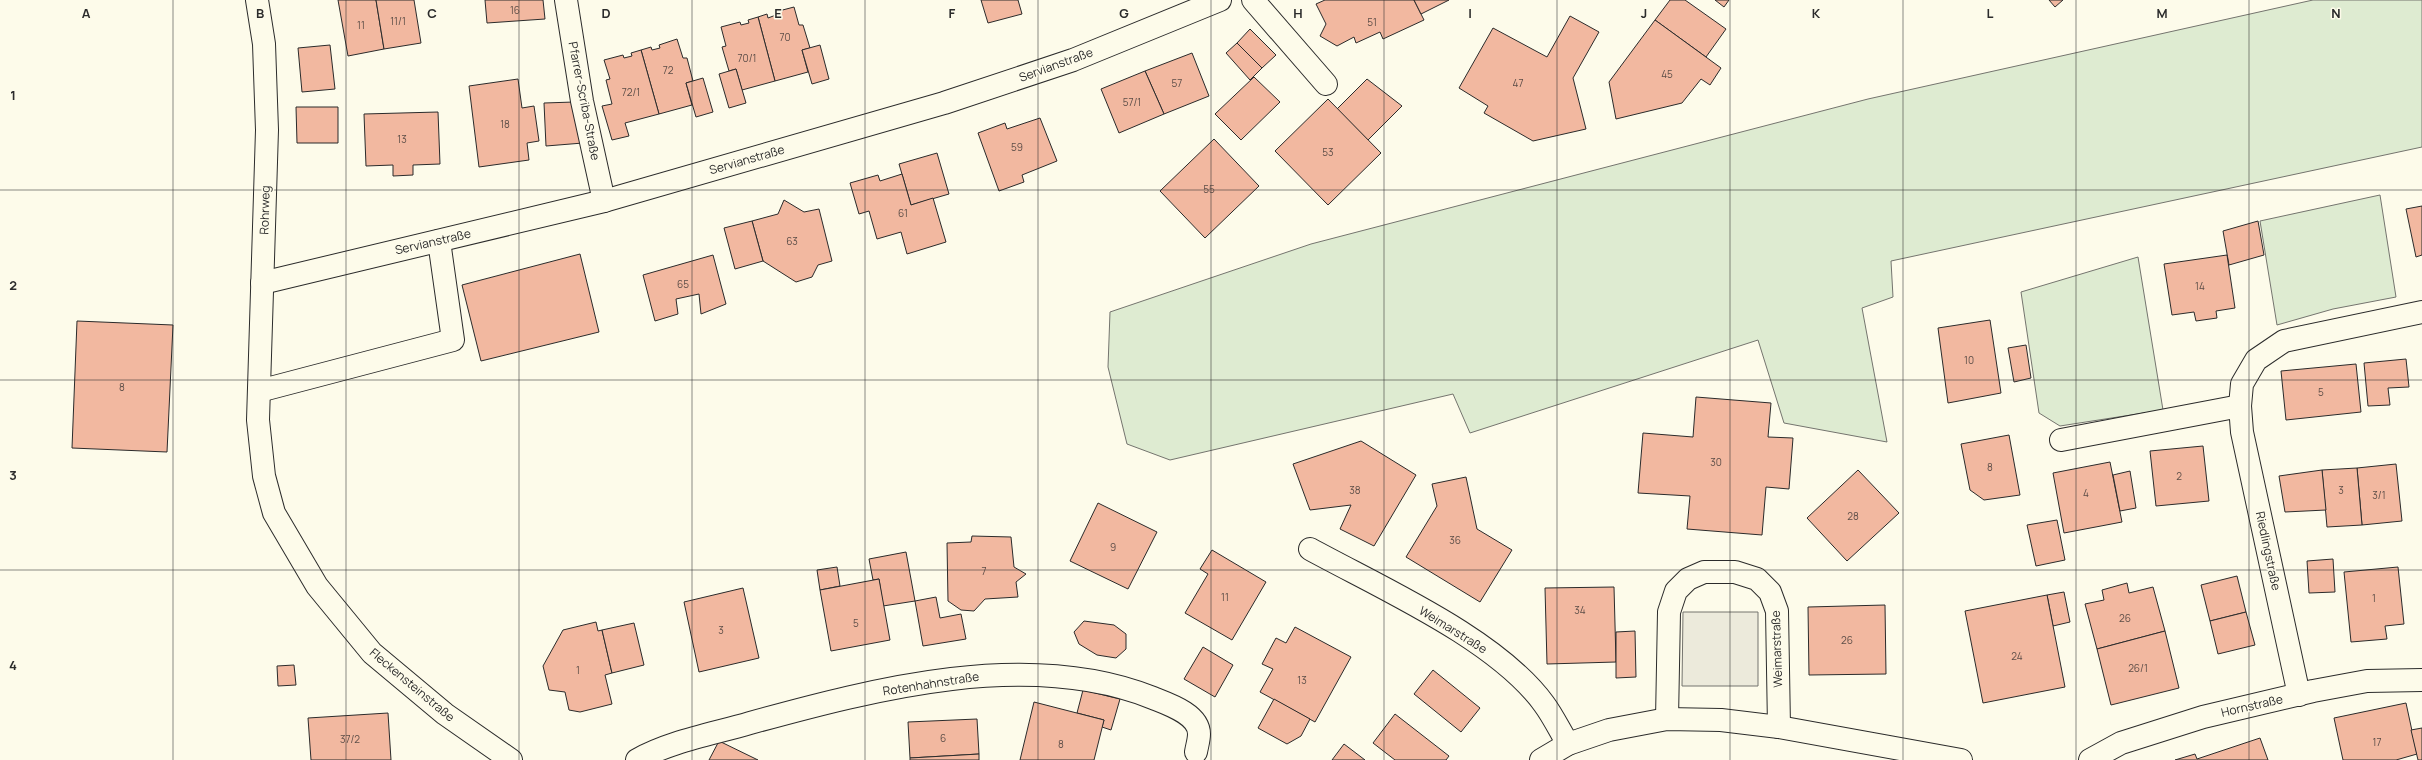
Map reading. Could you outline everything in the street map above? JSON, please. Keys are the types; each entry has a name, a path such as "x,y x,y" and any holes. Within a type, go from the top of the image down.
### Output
{"street":[{"name":"Rohrweg","path":"257,0 264,44 268,130 258,420"},
{"name":"Pfarrer-Scriba-Straße","path":"566,0 582,101 604,201"},
{"name":"Servianstraße","path":"262,283 604,201 944,103 1073,60 1220,0"},
{"path":"1253,0 1326,84"},
{"path":"259,391 454,340 439,240"},
{"name":"Riedlingstraße","path":"2299,695 2242,432 2240,406 2242,384 2256,360 2284,341 2422,312"},
{"path":"2061,440 2240,406"},
{"name":"Fleckensteinstraße","path":"258,420 264,476 274,513 317,586 372,653 445,714 499,756"},
{"name":"Weimarstraße","path":"1310,549 1429,614 1472,640 1508,666 1544,704 1568,744"},
{"name":"Weimarstraße","path":"1667,719 1669,612 1676,591 1688,579 1704,572 1735,572 1757,579 1770,592 1777,610 1779,727"},
{"name":"Rotenhahnstraße","path":"636,760 648,754 688,740 807,708 867,694 989,675 1057,675 1125,686 1166,703 1188,715 1196,724 1199,733 1196,752"},
{"name":"Hornstraße","path":"2090,760 2121,743 2203,717 2367,681 2422,680"},
{"path":"1541,760 1568,744 1609,730 1667,719 1721,720 1779,727 1961,760"}],"green space":[{"path":"2313,0 2422,0 2422,147 1891,261 1893,297 1862,308 1887,442 1784,423 1758,340 1470,433 1453,394 1170,460 1127,444 1108,367 1110,312 1311,244 1868,99"},
{"path":"2380,195 2396,297 2333,309 2277,325 2260,221"},
{"path":"2138,257 2163,410 2060,426 2039,413 2021,292"}],"shaded area":[{"path":"1683,612 1758,612 1758,686 1682,686"}],"building":[{"path":"338,0 376,0 384,49 348,56"},
{"path":"376,0 414,0 421,43 384,49"},
{"path":"485,0 543,0 545,19 487,23"},
{"path":"981,0 1018,0 1022,14 988,23"},
{"path":"1325,0 1414,0 1424,20 1383,39 1380,32 1356,43 1354,37 1337,46 1320,36 1326,24 1316,4"},
{"path":"1414,0 1449,0 1421,14"},
{"path":"1670,0 1685,0 1726,29 1706,57 1655,20"},
{"path":"1715,0 1729,0 1724,7"},
{"path":"2049,0 2063,0 2055,7"},
{"path":"794,7 799,25 803,25 810,48 802,50 808,72 775,81 758,17 767,14 768,18 776,15 775,12"},
{"path":"1570,16 1599,32 1573,78 1586,129 1533,141 1484,113 1488,106 1459,88 1493,28 1547,57"},
{"path":"758,17 775,81 742,90 736,69 729,71 722,47 726,46 721,27 740,22 741,25 749,23 748,20"},
{"path":"1655,20 1721,68 1710,85 1701,79 1682,103 1616,119 1609,82"},
{"path":"1250,29 1276,55 1262,68 1237,43"},
{"path":"677,39 683,58 687,58 693,81 686,83 692,105 659,114 641,50 651,47 652,50 660,48 659,45"},
{"path":"1237,43 1262,68 1250,80 1226,53"},
{"path":"330,45 335,89 302,92 298,48"},
{"path":"820,45 829,79 812,84 802,50"},
{"path":"641,50 659,114 625,123 629,136 612,140 602,106 612,104 606,80 610,79 604,60 623,55 624,58 632,56 631,53"},
{"path":"1192,53 1209,96 1164,114 1145,71"},
{"path":"736,69 746,103 729,108 719,74"},
{"path":"1145,71 1164,114 1119,133 1101,89"},
{"path":"1254,77 1280,102 1241,140 1215,114"},
{"path":"703,78 713,112 696,117 686,83"},
{"path":"518,79 522,108 534,106 539,141 527,143 529,160 479,167 469,86"},
{"path":"1367,79 1402,106 1368,140 1337,109"},
{"path":"1328,99 1381,153 1328,205 1275,151"},
{"path":"574,102 583,143 546,146 544,103"},
{"path":"296,107 338,107 338,143 297,143"},
{"path":"438,112 440,164 413,165 413,175 393,176 393,165 366,166 364,114"},
{"path":"1040,118 1057,161 1022,175 1024,182 999,191 978,133 1005,123 1007,129"},
{"path":"1214,139 1259,186 1205,238 1160,191"},
{"path":"937,153 949,194 911,205 899,164"},
{"path":"902,174 911,205 933,198 946,242 907,254 901,232 877,239 869,211 859,214 850,183 878,175 880,181"},
{"path":"784,200 804,212 819,209 832,261 818,265 812,277 796,282 763,261 752,221 778,214"},
{"path":"2422,206 2422,255 2416,257 2406,209"},
{"path":"752,221 763,261 735,269 724,228"},
{"path":"2258,221 2264,255 2229,265 2223,231"},
{"path":"580,254 599,332 481,361 462,285"},
{"path":"713,255 726,304 701,314 699,294 676,299 678,314 655,321 643,275"},
{"path":"2227,255 2235,308 2216,311 2217,318 2196,321 2194,312 2172,315 2164,264"},
{"path":"1990,320 2001,393 1948,403 1938,328"},
{"path":"77,321 173,325 167,452 72,448"},
{"path":"2026,345 2031,378 2014,382 2008,348"},
{"path":"2406,359 2409,387 2388,388 2390,405 2368,406 2364,363"},
{"path":"2356,364 2361,412 2286,420 2281,371"},
{"path":"1696,397 1771,403 1768,437 1793,438 1789,489 1766,487 1762,535 1687,529 1690,496 1638,493 1643,433 1693,437"},
{"path":"2009,435 2020,495 1984,500 1970,490 1961,444"},
{"path":"1361,441 1416,475 1374,546 1340,529 1351,505 1310,510 1293,464"},
{"path":"2203,446 2209,501 2156,506 2150,451"},
{"path":"2110,462 2122,522 2064,533 2053,473"},
{"path":"2396,464 2402,521 2362,525 2357,468"},
{"path":"2357,468 2362,525 2327,527 2322,470"},
{"path":"1858,470 1899,513 1847,561 1807,518"},
{"path":"2322,470 2326,510 2285,512 2279,476"},
{"path":"2130,471 2136,508 2120,511 2113,475"},
{"path":"1466,477 1477,529 1512,550 1480,602 1406,557 1437,506 1432,484"},
{"path":"1098,503 1157,532 1128,589 1070,561"},
{"path":"2057,520 2065,560 2036,566 2027,525"},
{"path":"972,536 1011,537 1014,567 1026,574 1016,582 1018,597 985,599 974,611 961,610 948,601 947,543 971,542"},
{"path":"1212,550 1266,582 1232,640 1185,613 1208,574 1200,569"},
{"path":"906,552 915,601 883,606 879,579 873,580 869,559"},
{"path":"2333,559 2335,592 2309,593 2307,561"},
{"path":"837,567 840,586 820,590 817,570"},
{"path":"2398,567 2404,624 2385,626 2387,639 2351,642 2344,572"},
{"path":"2237,576 2246,612 2210,621 2201,585"},
{"path":"879,579 890,640 831,651 820,590"},
{"path":"2127,583 2129,593 2153,587 2165,631 2097,649 2085,604 2104,600 2102,590"},
{"path":"1614,587 1616,662 1547,664 1545,588"},
{"path":"743,588 759,658 699,672 684,602"},
{"path":"2064,592 2070,622 2053,626 2047,595"},
{"path":"2047,595 2065,687 1983,703 1965,611"},
{"path":"936,597 940,618 961,614 966,639 923,646 915,601"},
{"path":"1885,605 1886,674 1809,675 1808,607"},
{"path":"2246,612 2255,645 2218,654 2210,621"},
{"path":"1084,621 1114,625 1126,634 1126,649 1116,658 1097,655 1079,644 1074,632"},
{"path":"596,622 598,631 602,630 612,673 605,675 612,704 580,712 569,710 565,692 549,690 543,666 563,630"},
{"path":"634,623 644,665 612,673 602,630"},
{"path":"1295,627 1351,657 1315,722 1260,692 1273,669 1262,664 1276,638 1286,643"},
{"path":"1635,631 1636,677 1616,678 1616,632"},
{"path":"2165,631 2179,688 2111,705 2097,649"},
{"path":"1203,647 1233,665 1215,697 1184,679"},
{"path":"294,665 296,685 278,686 277,666"},
{"path":"1433,670 1480,708 1461,732 1414,694"},
{"path":"1083,690 1120,699 1111,730 1102,727 1104,720 1077,713"},
{"path":"1274,699 1310,719 1301,736 1287,744 1258,728"},
{"path":"1034,702 1104,720 1094,760 1020,760"},
{"path":"2406,703 2417,754 2396,760 2343,760 2334,718"},
{"path":"388,713 391,760 311,760 308,718"},
{"path":"1395,714 1449,756 1446,760 1395,760 1373,743"},
{"path":"977,719 979,754 910,758 908,722"},
{"path":"2422,728 2422,760 2418,760 2411,730"},
{"path":"2260,738 2268,760 2175,760 2195,754 2197,759"},
{"path":"719,741 758,760 709,760"},
{"path":"1344,744 1365,760 1332,760"},
{"path":"979,754 979,760 910,760 910,758"}]}
